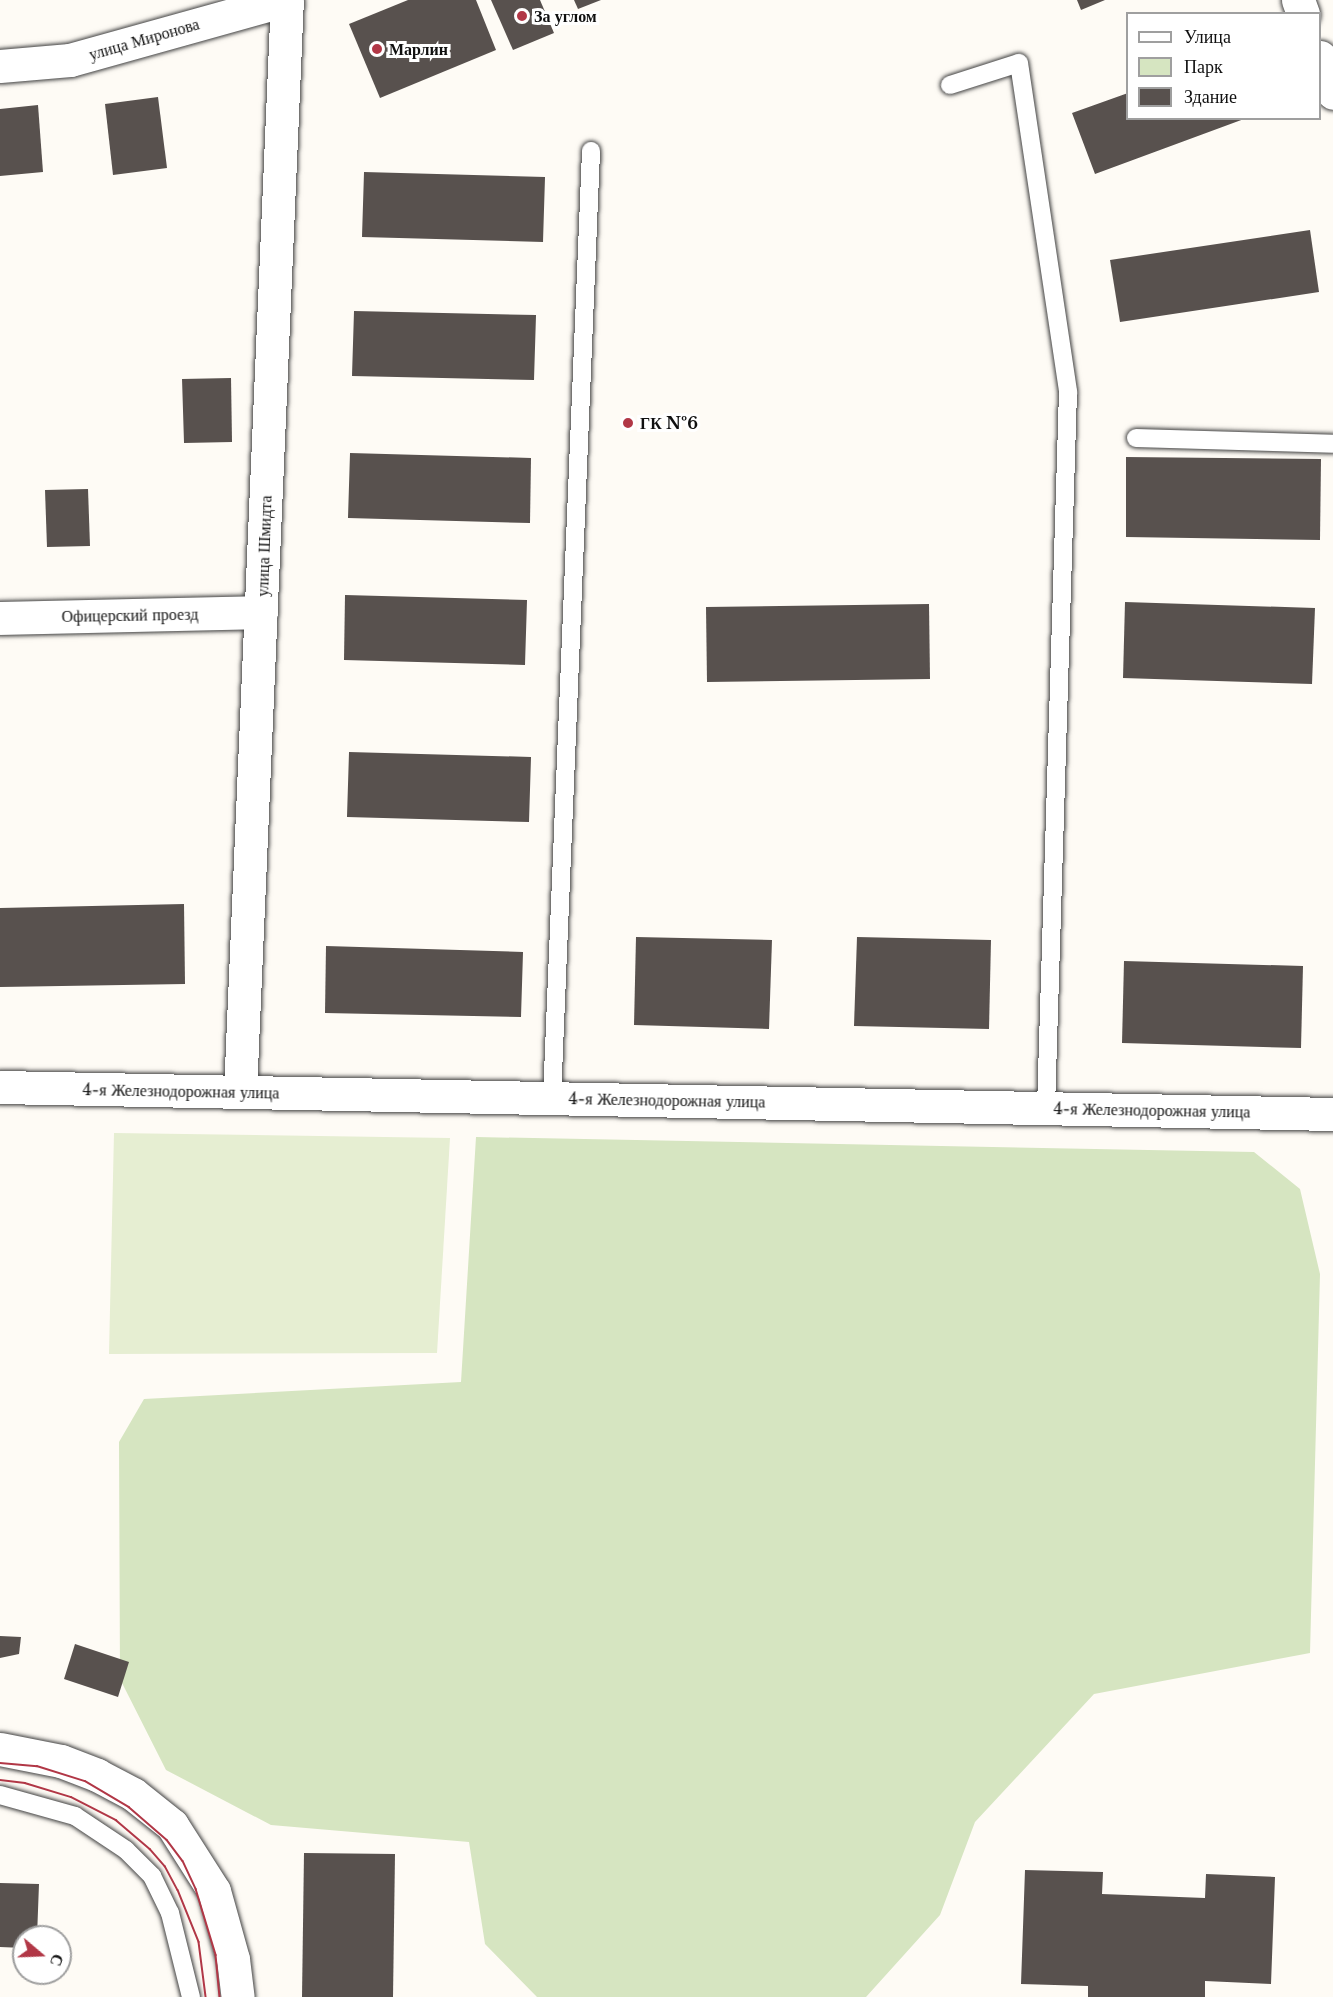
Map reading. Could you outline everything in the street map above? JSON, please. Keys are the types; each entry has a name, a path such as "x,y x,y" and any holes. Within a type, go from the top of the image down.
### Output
{"street":[{"name":"улица Миронова","path":"0,66 70,60 286,0"},
{"name":"улица Шмидта","path":"240,1092 286,0"},
{"path":"1321,60 1333,93"},
{"name":"Офицерский проезд","path":"0,618 261,612"},
{"name":"4-я Железнодорожная улица","path":"0,1087 1333,1114"},
{"path":"0,1749 61,1761 133,1794 172,1825 194,1854 214,1891 233,1959 238,1997"}],"lane":[{"path":"950,85 1019,63 1068,392 1046,1108"},
{"path":"552,1098 591,151"},
{"path":"1136,438 1333,444"},
{"path":"0,1795 75,1816 126,1850 152,1876 170,1913 191,1997"}],"green space":[{"path":"114,1133 450,1138 437,1353 109,1354"},
{"path":"476,1137 1254,1152 1300,1189 1320,1274 1310,1653 1094,1694 975,1822 940,1915 866,1997 537,1997 485,1944 469,1842 271,1825 166,1770 120,1679 119,1442 144,1399 461,1382"}],"building":[{"path":"408,0 476,0 496,50 380,98 349,24"},
{"name":"За углом","path":"491,0 540,0 554,33 513,50"},
{"path":"574,0 601,0 578,9"},
{"path":"1077,0 1105,0 1081,10"},
{"path":"1126,94 1126,120 1241,120 1095,174 1072,113"},
{"path":"158,97 167,168 113,175 105,104"},
{"path":"38,105 43,172 0,176 0,109"},
{"path":"364,172 545,177 543,242 362,237"},
{"path":"1310,230 1319,292 1120,322 1110,260"},
{"path":"354,311 536,315 534,380 352,376"},
{"path":"231,378 232,442 184,443 182,379"},
{"path":"350,453 531,458 530,523 348,518"},
{"path":"1126,457 1321,459 1320,540 1126,537"},
{"path":"88,489 90,546 47,547 45,490"},
{"path":"345,595 527,600 525,665 344,660"},
{"path":"1125,602 1315,608 1312,684 1123,678"},
{"path":"929,604 930,679 707,682 706,607"},
{"path":"349,752 531,757 529,822 347,817"},
{"path":"184,904 185,984 0,987 0,908"},
{"path":"636,937 772,940 769,1029 634,1025"},
{"path":"857,937 991,940 989,1029 854,1026"},
{"path":"326,946 523,952 521,1017 325,1013"},
{"path":"1124,961 1303,966 1301,1048 1122,1043"},
{"path":"0,1636 21,1637 19,1654 0,1658"},
{"path":"75,1644 129,1662 118,1697 64,1679"},
{"path":"304,1853 395,1854 393,1997 302,1997"},
{"path":"1025,1870 1103,1872 1102,1894 1205,1898 1206,1874 1275,1877 1271,1984 1205,1981 1205,1997 1088,1997 1088,1986 1021,1984"},
{"path":"0,1883 39,1884 37,1925 12,1925 12,1948 0,1947"}],"tram line":[{"path":"0,1763 37,1766 85,1781 129,1807 167,1840 183,1861 196,1889 216,1955 220,1997"},
{"path":"0,1780 25,1783 71,1797 116,1820 150,1849 165,1866 178,1890 199,1942 206,1997"}],"place":[{"name":"За углом","path":"522,16"},
{"name":"Марлин","path":"377,49"},
{"name":"ГК №6","path":"628,423"}]}
